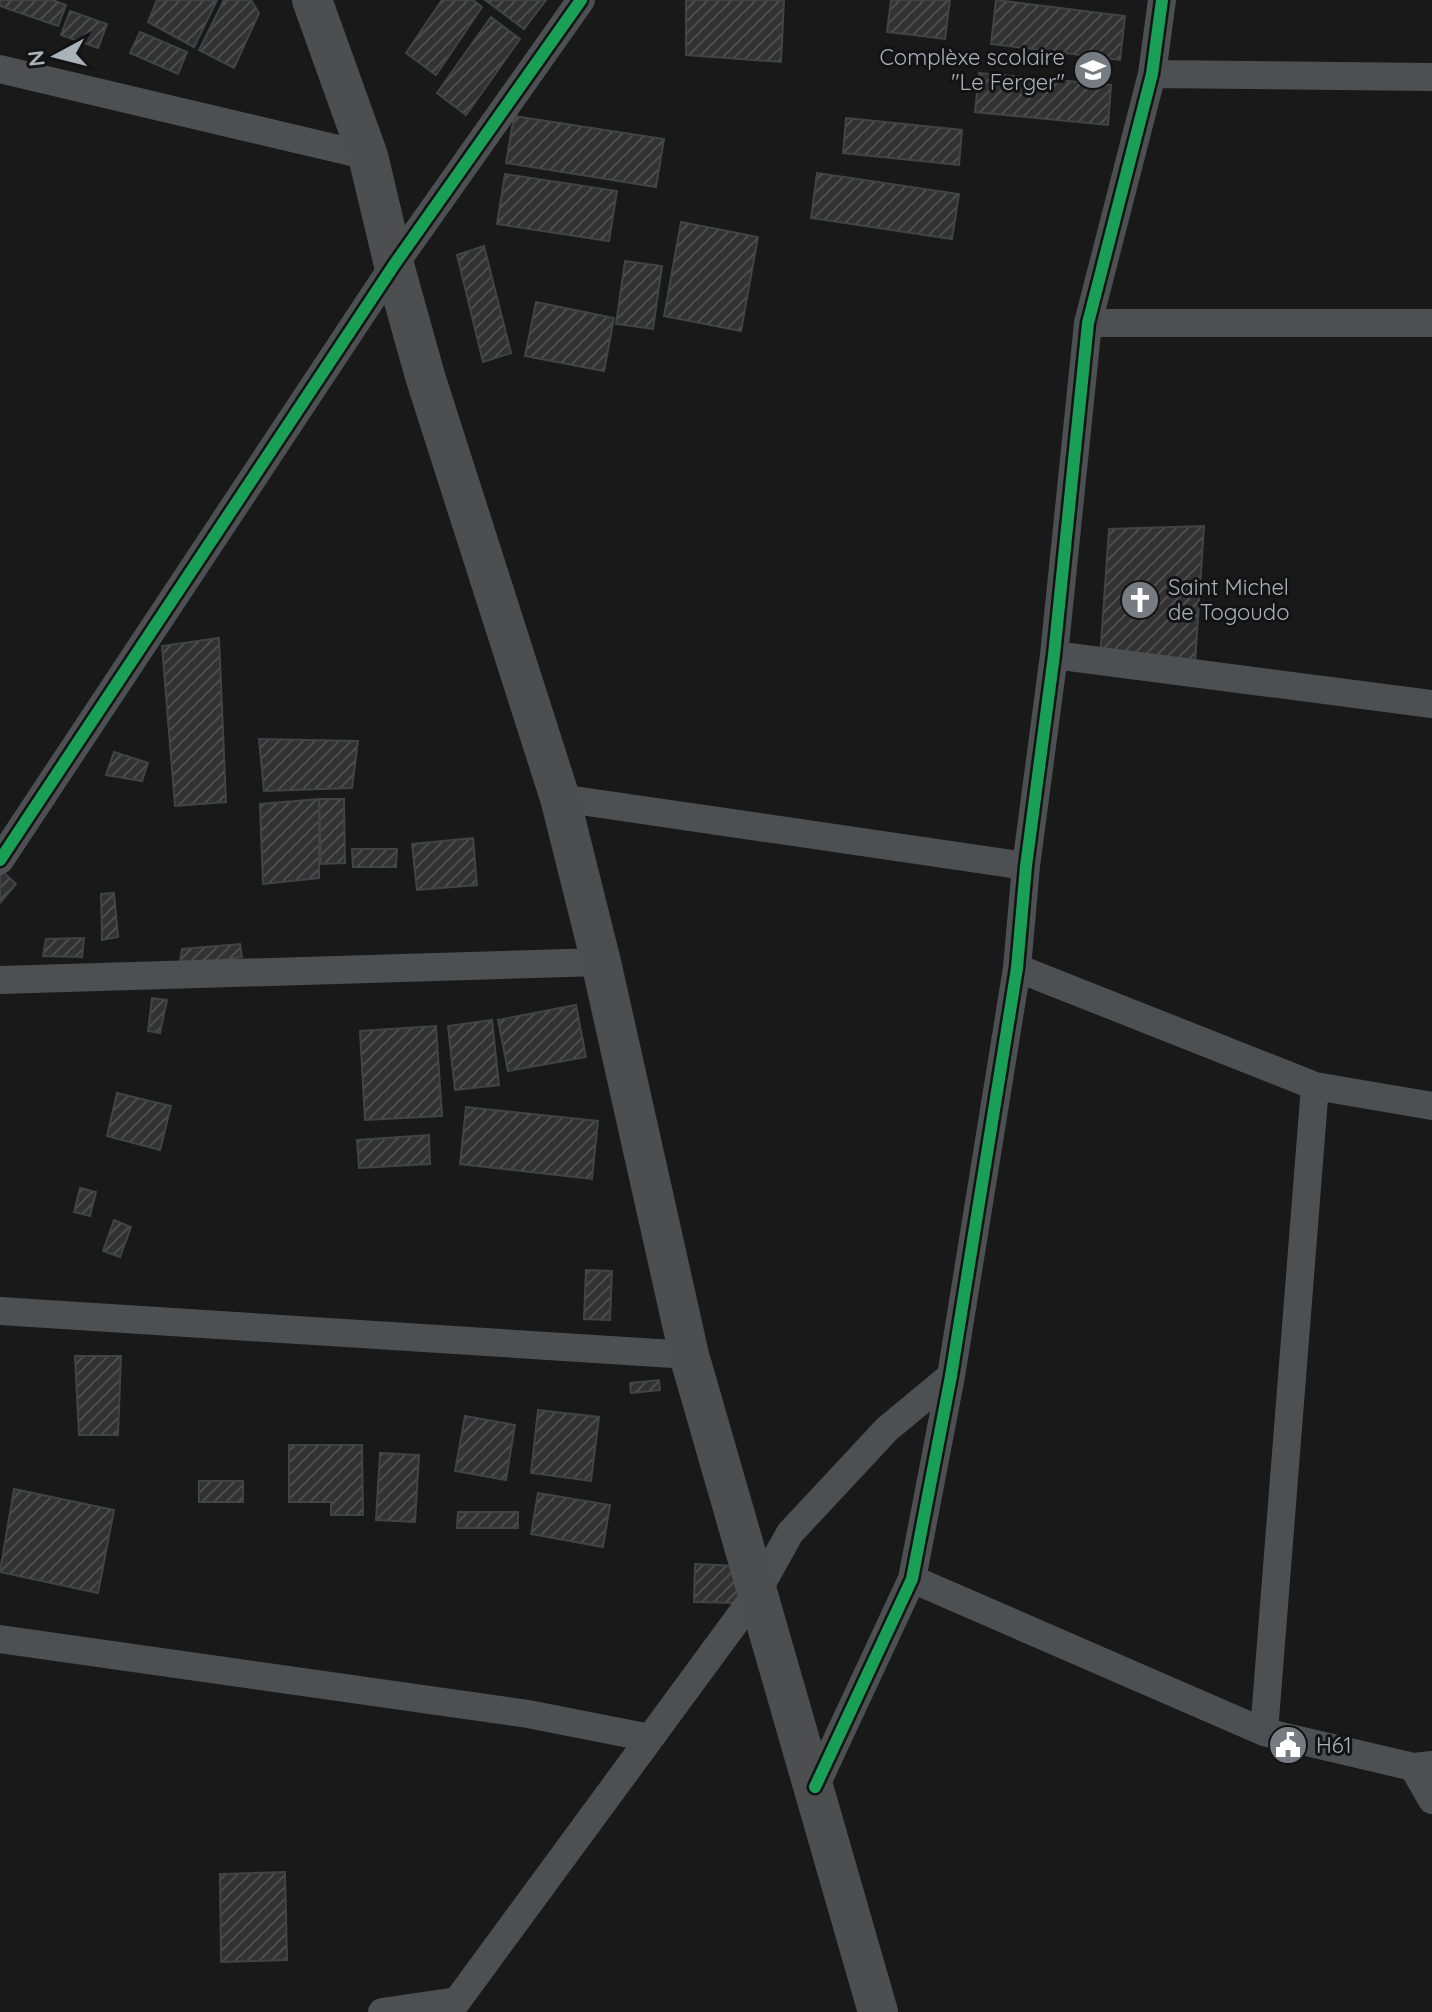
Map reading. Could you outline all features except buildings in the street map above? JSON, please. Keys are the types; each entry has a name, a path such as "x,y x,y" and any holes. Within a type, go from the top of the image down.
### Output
{"main road":[{"path":"312,0 368,156 425,376 560,798 601,962 689,1355 878,2012"}],"street":[{"path":"0,860 394,265 581,0"},
{"path":"815,1787 912,1579 951,1376 1017,968 1026,866 1054,655 1088,323 1152,74 1162,0"},
{"path":"0,69 368,156"},
{"path":"1152,74 1432,77"},
{"path":"1088,323 1432,323"},
{"path":"1054,655 1432,704"},
{"path":"560,798 1026,866"},
{"path":"0,980 601,962"},
{"path":"1017,968 1315,1086 1432,1106"},
{"path":"1264,1732 1315,1086"},
{"path":"0,1311 689,1355"},
{"path":"382,2012 453,2007 756,1594 790,1533 887,1429 951,1376"},
{"path":"912,1579 1264,1732 1423,1766 1432,1800"},
{"path":"0,1639 528,1714 650,1738"}],"cycle path":[{"path":"0,860 394,265 581,0"},
{"path":"815,1787 912,1579 951,1376 1017,968 1026,866 1054,655 1088,323 1152,74 1162,0"}],"place":[{"name":"Complèxe scolaire \"Le Ferger\"","path":"1093,70"},
{"name":"Saint Michel de Togoudo","path":"1140,600"},
{"name":"H61","path":"1288,1745"}]}
